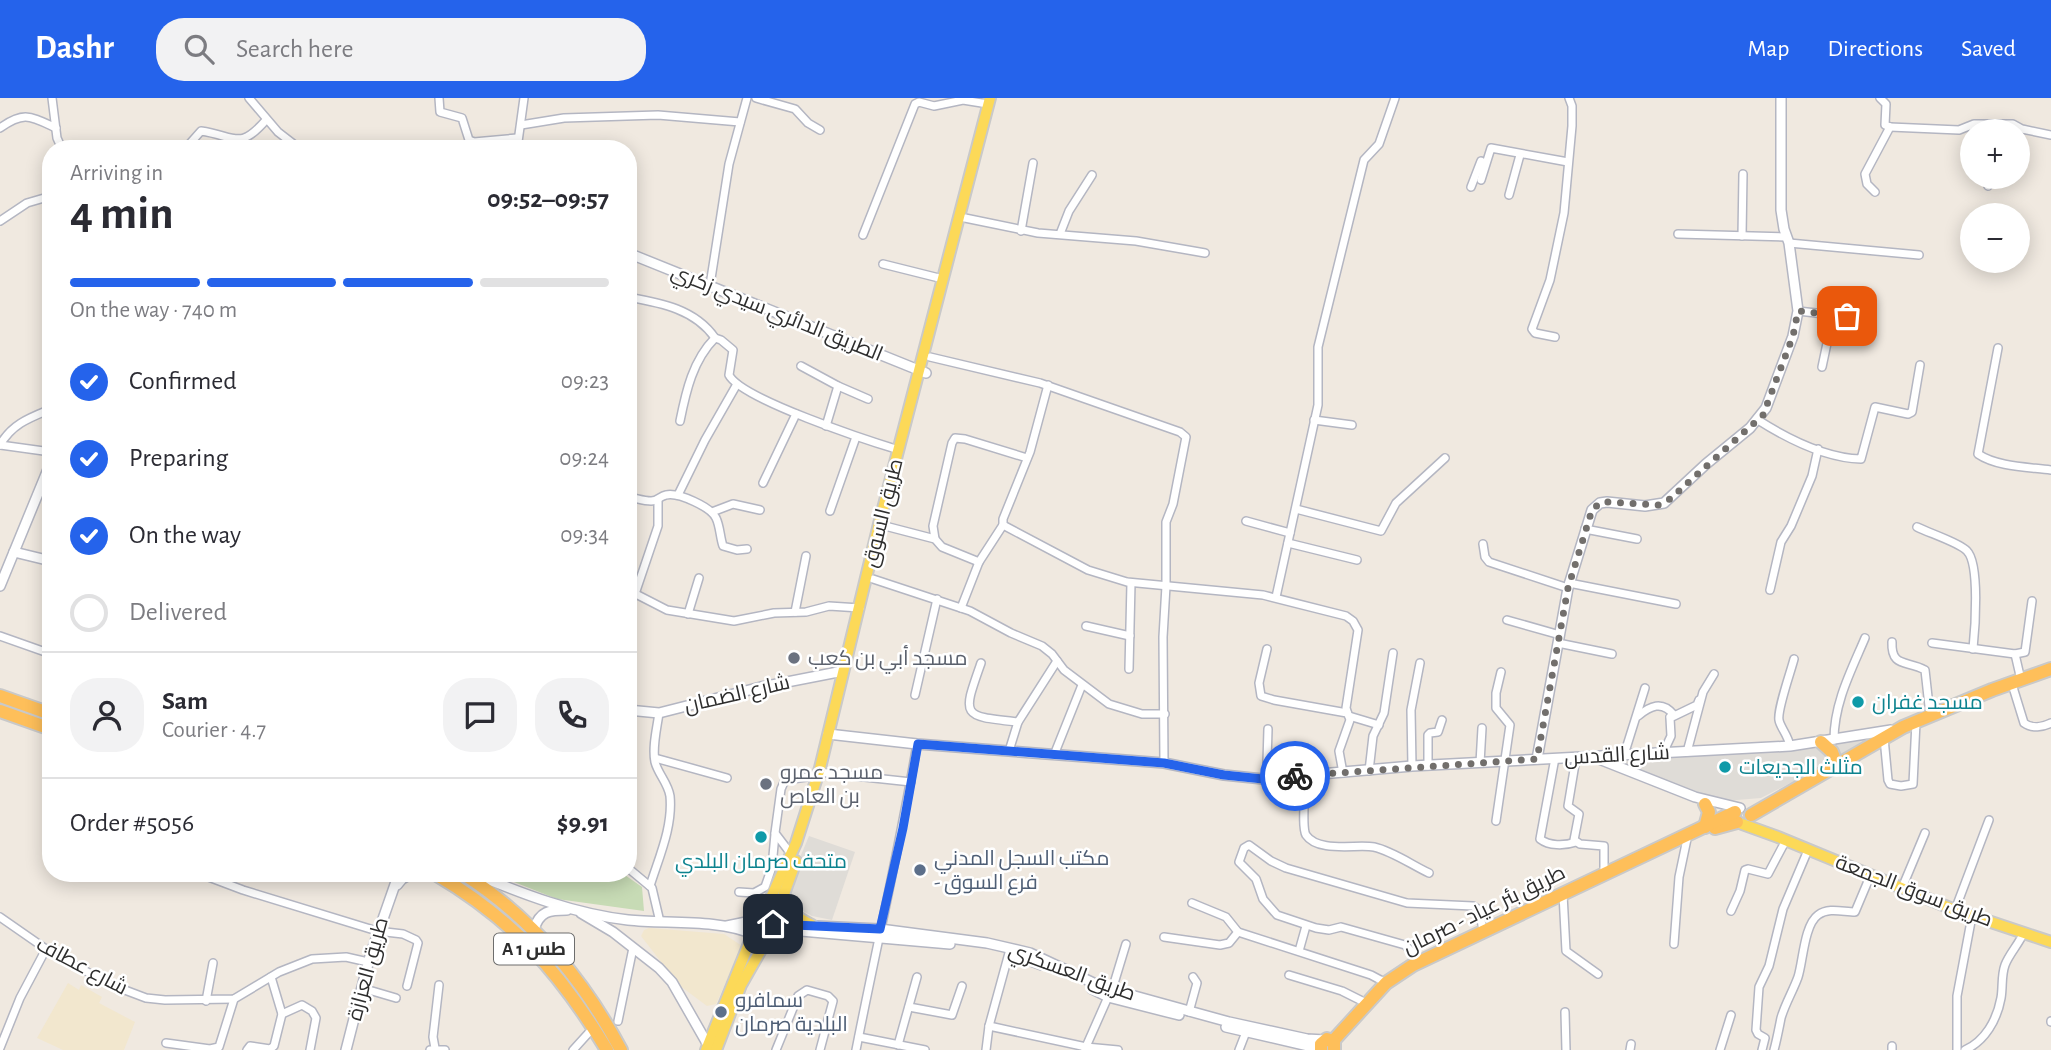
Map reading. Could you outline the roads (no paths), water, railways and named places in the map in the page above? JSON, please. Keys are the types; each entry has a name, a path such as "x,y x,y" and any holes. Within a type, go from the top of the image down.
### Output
{"highway":[{"path":"1740,816 1795,789 1903,727 2051,669"},
{"path":"0,696 42,711"},
{"path":"0,711 42,726"},
{"path":"1827,741 1837,766"},
{"path":"1700,800 1709,813 1705,827"},
{"name":"طريق بئر عياد - صرمان","path":"1328,1047 1386,983 1421,960 1705,827 1740,816"},
{"name":"طريق بئر عياد - صرمان","path":"1672,843 1740,816"},
{"name":"A 1 طس","path":"447,882 482,904 550,966 607,1050"},
{"name":"A 1 طس","path":"476,882 534,929 555,952 592,1000 621,1050"}],"main road":[{"name":"طريق السوق","path":"831,734 879,524 899,450 930,357 991,100"},
{"name":"طريق السوق","path":"713,1049 741,985 771,933 810,822 873,579 943,279 991,100"},
{"name":"طريق السوق","path":"756,920 768,904 791,854 821,773"},
{"name":"طريق سوق الجمعة","path":"1740,816 1782,839 1955,911 2051,942"},
{"path":"785,888 787,906 797,917 812,925"},
{"path":"713,1049 752,935 751,928 756,920 765,918 771,933 759,941 752,935"}],"street":[{"path":"52,98 58,140"},
{"path":"249,98 288,140"},
{"path":"439,98 440,112 462,118 469,140"},
{"path":"496,140 517,138 524,98"},
{"path":"710,285 729,164 747,98"},
{"path":"756,98 795,109 808,123 820,130"},
{"path":"1276,597 1318,405 1320,337 1331,302 1364,160 1379,144 1395,98"},
{"path":"1555,337 1535,333 1532,324 1550,280 1564,213 1573,114 1569,98"},
{"path":"1537,759 1569,585 1592,510 1600,503 1646,506 1664,503 1758,420 1766,408 1780,373 1793,336 1798,311 1788,240 1782,223 1781,98"},
{"path":"1880,98 1886,104 1885,125 1890,127 1960,130"},
{"path":"863,235 915,104 919,102 934,106 963,100 991,100"},
{"path":"521,125 564,118 658,114 740,122"},
{"path":"0,128 17,117 25,116 56,128"},
{"path":"194,140 201,131 246,138 253,135 267,120"},
{"path":"1875,192 1867,184 1865,174 1890,127"},
{"path":"2030,131 2051,135"},
{"path":"1471,187 1487,148 1568,162"},
{"path":"1481,180 1491,148"},
{"path":"1509,195 1520,155"},
{"path":"1021,231 1033,163"},
{"path":"1742,236 1743,174"},
{"path":"1060,234 1069,211 1092,176"},
{"path":"0,221 27,203 42,199"},
{"path":"965,218 1021,231 1136,240 1205,253"},
{"path":"1678,234 1788,240 1919,255"},
{"name":"الطريق الدائري سيدي زكري","path":"637,257 923,373"},
{"path":"883,264 943,279"},
{"path":"637,299 673,306 709,329 715,338 733,351 729,375 737,384 796,414 899,450"},
{"path":"1798,311 1861,318"},
{"path":"1822,367 1833,315"},
{"path":"680,421 686,392 695,369 715,338"},
{"path":"1998,348 1978,454 1987,459 2051,470"},
{"path":"930,357 1048,385 1180,432 1186,437 1173,504 1166,522 1164,763"},
{"path":"1758,420 1796,441 1848,458 1861,459 1875,407 1908,414 1912,412 1920,365"},
{"path":"802,366 868,399"},
{"path":"678,495 737,384"},
{"path":"961,608 979,562 1003,525 1027,458 1048,385"},
{"path":"826,426 838,386"},
{"path":"42,414 17,424 7,433 0,445 42,451"},
{"path":"763,483 796,414"},
{"path":"1314,420 1352,425"},
{"path":"830,510 856,437"},
{"path":"979,562 942,547 935,539 933,526 951,443 955,438 965,439 1027,458"},
{"path":"1770,590 1781,542 1791,526 1812,476 1818,449"},
{"path":"1296,509 1381,531 1396,503 1445,458"},
{"path":"0,586 42,485"},
{"path":"637,498 658,500 667,495 678,495 712,512 723,546 737,550 747,549"},
{"path":"637,579 658,526 658,500"},
{"path":"712,512 733,504 760,510"},
{"path":"1246,521 1290,533"},
{"path":"1003,525 1088,570 1131,583 1237,591 1276,597 1346,616 1357,625 1358,634 1346,708 1348,714 1339,751 1343,773"},
{"path":"884,526 935,539"},
{"path":"1917,527 1961,547 1972,558 1976,609 1973,649"},
{"path":"1585,529 1637,539"},
{"path":"1288,543 1357,560"},
{"path":"1483,544 1485,557 1489,562 1569,585 1676,604"},
{"path":"14,552 42,559"},
{"path":"795,612 806,556"},
{"path":"688,614 699,578"},
{"path":"873,579 961,608 1011,634 1042,646 1082,685 1110,704 1127,711 1165,714"},
{"path":"1129,669 1131,583"},
{"path":"637,595 667,610 734,621 829,606 860,608"},
{"path":"915,695 937,599"},
{"path":"1932,643 2015,654 2025,652 2032,601"},
{"path":"1507,620 1612,654"},
{"path":"1086,626 1130,636"},
{"path":"0,636 42,651"},
{"path":"1827,741 1839,701 1865,638"},
{"path":"1892,642 1891,654 1897,661 1925,670 1930,715"},
{"path":"1267,649 1258,689 1261,696 1348,714 1379,725"},
{"path":"1369,771 1373,736 1384,713 1392,653"},
{"path":"2015,654 2024,723 2028,726 2044,727 2051,723"},
{"path":"1790,746 1779,716 1794,659"},
{"path":"1009,751 1018,722 1057,661"},
{"path":"981,663 967,701 968,708 984,718 1018,722"},
{"path":"1412,766 1410,710 1420,663"},
{"name":"شارع الضمان","path":"637,711 659,713 844,668"},
{"path":"1496,821 1510,725 1499,714 1495,701 1501,672"},
{"path":"827,674 840,687"},
{"path":"1670,718 1698,705 1714,674"},
{"path":"1054,755 1082,685"},
{"path":"1624,755 1645,688"},
{"path":"1687,751 1703,692"},
{"path":"1635,718 1652,705 1661,705 1674,715 1670,718 1671,736 1663,753"},
{"path":"650,886 669,826 670,798 655,758 659,713"},
{"path":"1428,766 1428,735 1438,732 1442,720"},
{"path":"1884,738 1890,784 1913,784 1916,721"},
{"path":"1480,763 1482,727"},
{"name":"شارع القدس","path":"831,734 918,744 1164,763 1224,775 1271,779 1412,766 1790,746 1903,727"},
{"path":"1268,729 1267,762 1271,779"},
{"path":"856,1050 918,744"},
{"path":"1594,757 1740,816"},
{"path":"655,758 727,778"},
{"path":"1555,758 1540,839 1566,845 1576,842 1604,846 1604,874"},
{"path":"1576,758 1568,806 1579,814 1574,837 1576,842"},
{"path":"739,892 754,893 765,887 773,863 784,781 821,773 911,782"},
{"path":"1305,775 1303,825 1308,837 1315,842 1341,847 1376,848 1429,873"},
{"path":"1700,800 1740,816"},
{"path":"1955,911 1989,820"},
{"path":"1902,888 1925,833"},
{"path":"775,834 791,854"},
{"path":"1674,944 1679,877 1687,839"},
{"path":"1731,911 1745,870 1768,874 1782,839"},
{"path":"1421,960 1405,945 1341,927 1329,930 1306,926 1277,915 1263,899 1256,879 1238,862 1247,845 1286,868 1392,900 1476,907 1483,930"},
{"path":"1762,1050 1765,1038 1756,1030 1759,987 1769,966 1783,909 1808,850"},
{"path":"1774,1050 1781,1018 1798,977 1813,920 1819,914 1829,911 1855,912 1871,874"},
{"path":"637,875 650,886 655,895 660,922"},
{"path":"222,882 377,930 403,934 418,941 407,986"},
{"name":"طريق العزازة","path":"346,1050 377,930 396,882"},
{"name":"طريق العزازة","path":"394,889 400,882"},
{"path":"498,882 577,911 659,968 672,982 713,1049"},
{"path":"1563,894 1566,951 1598,974"},
{"path":"1192,903 1226,917 1238,932 1371,975 1386,983"},
{"path":"534,929 548,910 724,927 752,935"},
{"path":"1957,1050 1957,996 1972,916"},
{"name":"شارع عطاف","path":"0,917 46,949 127,992 165,1000 234,999 300,962 312,959 346,957 368,961"},
{"path":"724,927 756,920"},
{"name":"طريق العسكري","path":"771,933 812,925 1009,953 1110,993 1246,1032 1328,1047"},
{"path":"1299,951 1306,926"},
{"name":"طريق العسكري","path":"771,933 801,931 879,934 986,943 1030,953 1110,993 1307,1038 1328,1047"},
{"path":"1164,937 1220,945 1229,943 1238,932"},
{"path":"1965,1050 1978,1043 1992,1023 2001,999 2005,964 2024,932"},
{"path":"1085,1048 1110,993 1126,944"},
{"path":"618,1021 633,948"},
{"path":"0,1048 20,998 46,949"},
{"path":"986,1050 989,1026 1009,953"},
{"path":"206,1001 213,964"},
{"path":"1289,975 1342,991 1366,1003"},
{"path":"247,1050 256,1046 272,1048 282,1014 271,977"},
{"path":"898,1045 917,977"},
{"path":"1189,1012 1197,983 1193,977"},
{"path":"439,985 433,1049 445,1050"},
{"path":"909,1007 952,1015 962,986"},
{"path":"362,988 396,998"},
{"path":"776,1050 799,996 807,990 828,996 833,1001 820,1050"},
{"path":"166,1044 210,1049 219,1047 234,999"},
{"path":"282,1014 302,1005 312,1011 316,1018 310,1050"},
{"path":"1565,1012 1566,1050"},
{"path":"1720,1050 1731,1015"},
{"path":"989,1026 1085,1048 1118,1050"},
{"path":"573,1050 593,1027"},
{"path":"1239,1050 1246,1032"},
{"path":"859,1037 925,1050"}],"place":[{"name":"مسجد أبي بن كعب","path":"794,658"},
{"name":"مسجد غفران","path":"1858,702"},
{"name":"مثلث الجديعات","path":"1725,767"},
{"name":"مسجد عمرو بن العاص","path":"766,784"},
{"name":"متحف صرمان البلدي","path":"761,837"},
{"name":"مكتب السجل المدني - فرع السوق","path":"920,870"},
{"name":"سمافرو البلدية صرمان","path":"721,1012"}]}
